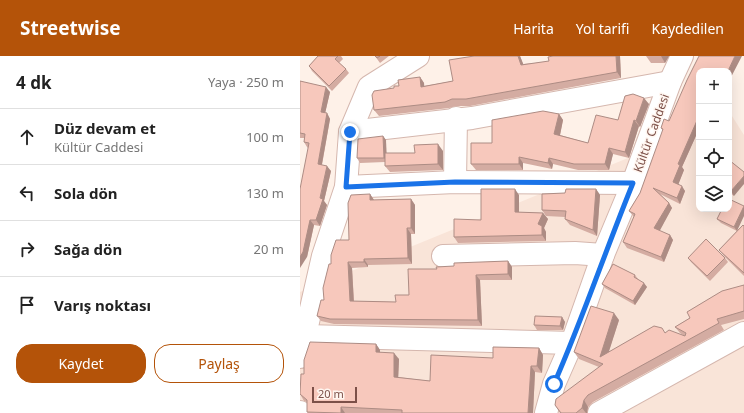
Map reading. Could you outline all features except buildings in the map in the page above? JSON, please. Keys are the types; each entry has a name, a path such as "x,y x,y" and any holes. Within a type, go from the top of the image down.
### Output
{"street":[{"path":"418,56 369,86 350,132 346,187 323,256 302,346 572,343"},
{"name":"Kültür Caddesi","path":"546,413 554,384 572,343 603,255 633,183 670,82 682,56"},
{"path":"350,132 456,118 472,118 670,82"},
{"path":"455,182 456,118"},
{"path":"346,187 455,182 633,183"},
{"path":"443,256 575,253 603,255"},
{"path":"599,413 744,333"}],"shaded area":[{"path":"732,116 744,135 744,413 300,413 300,292 696,130 696,212 732,212"}],"route":[{"path":"350,132 346,187 455,182 633,183 603,255 572,343 554,384"}]}
